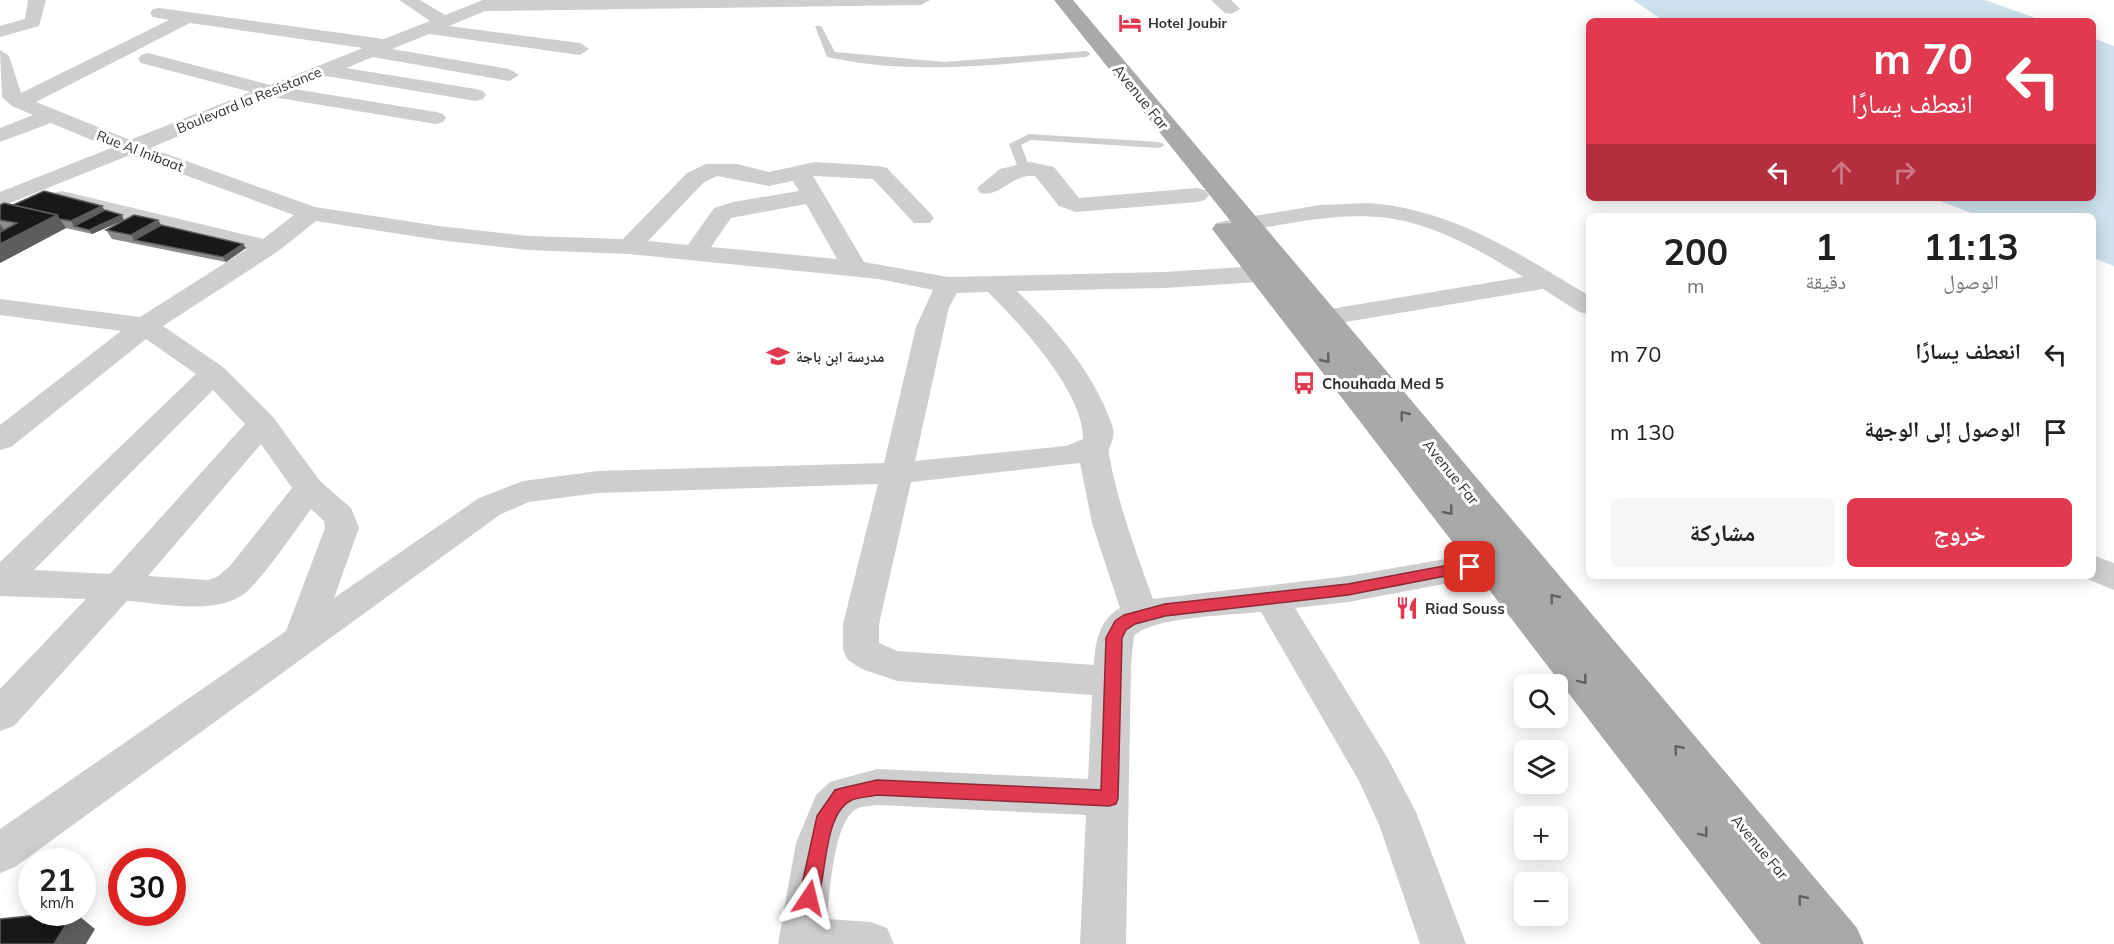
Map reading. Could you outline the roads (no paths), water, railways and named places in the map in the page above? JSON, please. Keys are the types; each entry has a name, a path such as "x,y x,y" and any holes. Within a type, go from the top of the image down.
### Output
{"main road":[{"name":"Avenue Far","path":"1043,0 1197,195 1237,227 1259,274 1310,320"},
{"name":"Avenue Far","path":"1062,0 1310,320 1506,560 1840,944"},
{"name":"Avenue Far","path":"1506,560 1791,944"}],"street":[{"path":"0,32 33,22 37,0"},
{"path":"408,0 435,25 580,49"},
{"path":"491,3 563,7 921,0"},
{"name":"Boulevard la Resistance","path":"0,200 491,3"},
{"path":"159,13 378,48 509,75"},
{"path":"2,68 10,100 186,18"},
{"path":"148,59 271,91 436,118"},
{"path":"324,70 476,94"},
{"name":"Rue Al Inibaat","path":"10,100 130,148 311,213 439,233 528,243 629,247 856,270 903,275 948,285 1259,274"},
{"path":"0,136 50,116"},
{"path":"629,247 695,178 704,173 724,169 769,179 798,172 833,168 879,173 922,218"},
{"path":"988,188 999,178 1024,168 1046,172 1067,201 1076,205 1197,195"},
{"path":"798,172 856,270"},
{"path":"26,189 268,247"},
{"path":"695,254 722,213 733,209 813,196"},
{"path":"1237,227 1296,215 1346,211 1413,215 1475,240 1586,305"},
{"path":"0,440 14,415 145,326 268,247 311,213"},
{"path":"1310,320 1546,281"},
{"path":"948,285 936,307 930,327 861,624 861,650 875,659 897,666 1112,681"},
{"path":"0,853 490,506 523,492 598,482 897,473 1069,456 1092,448 1098,443 1098,428 1075,375 1059,351 996,285"},
{"path":"0,308 145,326 213,373 262,424 309,489 339,516 342,528 301,640"},
{"path":"1,582 213,373"},
{"path":"0,715 118,588 262,424"},
{"path":"1092,448 1109,523 1140,614"},
{"path":"1,582 208,592 229,587 241,576 309,489"},
{"path":"1103,944 1114,638 1120,625 1140,614 1348,589 1506,560"},
{"path":"2096,569 2114,577"},
{"path":"1271,599 1373,769 1401,825 1443,944"},
{"path":"872,944 801,941 819,838 826,816 842,796 877,787 1109,798"}],"lane":[{"path":"818,28 831,55 882,61 944,65 1086,54"},
{"path":"1024,168 1015,144 1029,137 1159,145"}],"water":[{"path":"1633,0 1985,0 2036,18 1660,18"},
{"path":"2096,39 2114,46 2114,266 2096,259 2096,213 1971,213 1940,201 2096,201"}],"place":[{"name":"Hotel Joubir","path":"1130,23"},
{"name":"مدرسة ابن باجة","path":"778,356"},
{"name":"Chouhada Med 5","path":"1304,383"},
{"name":"Riad Souss","path":"1407,608"}]}
